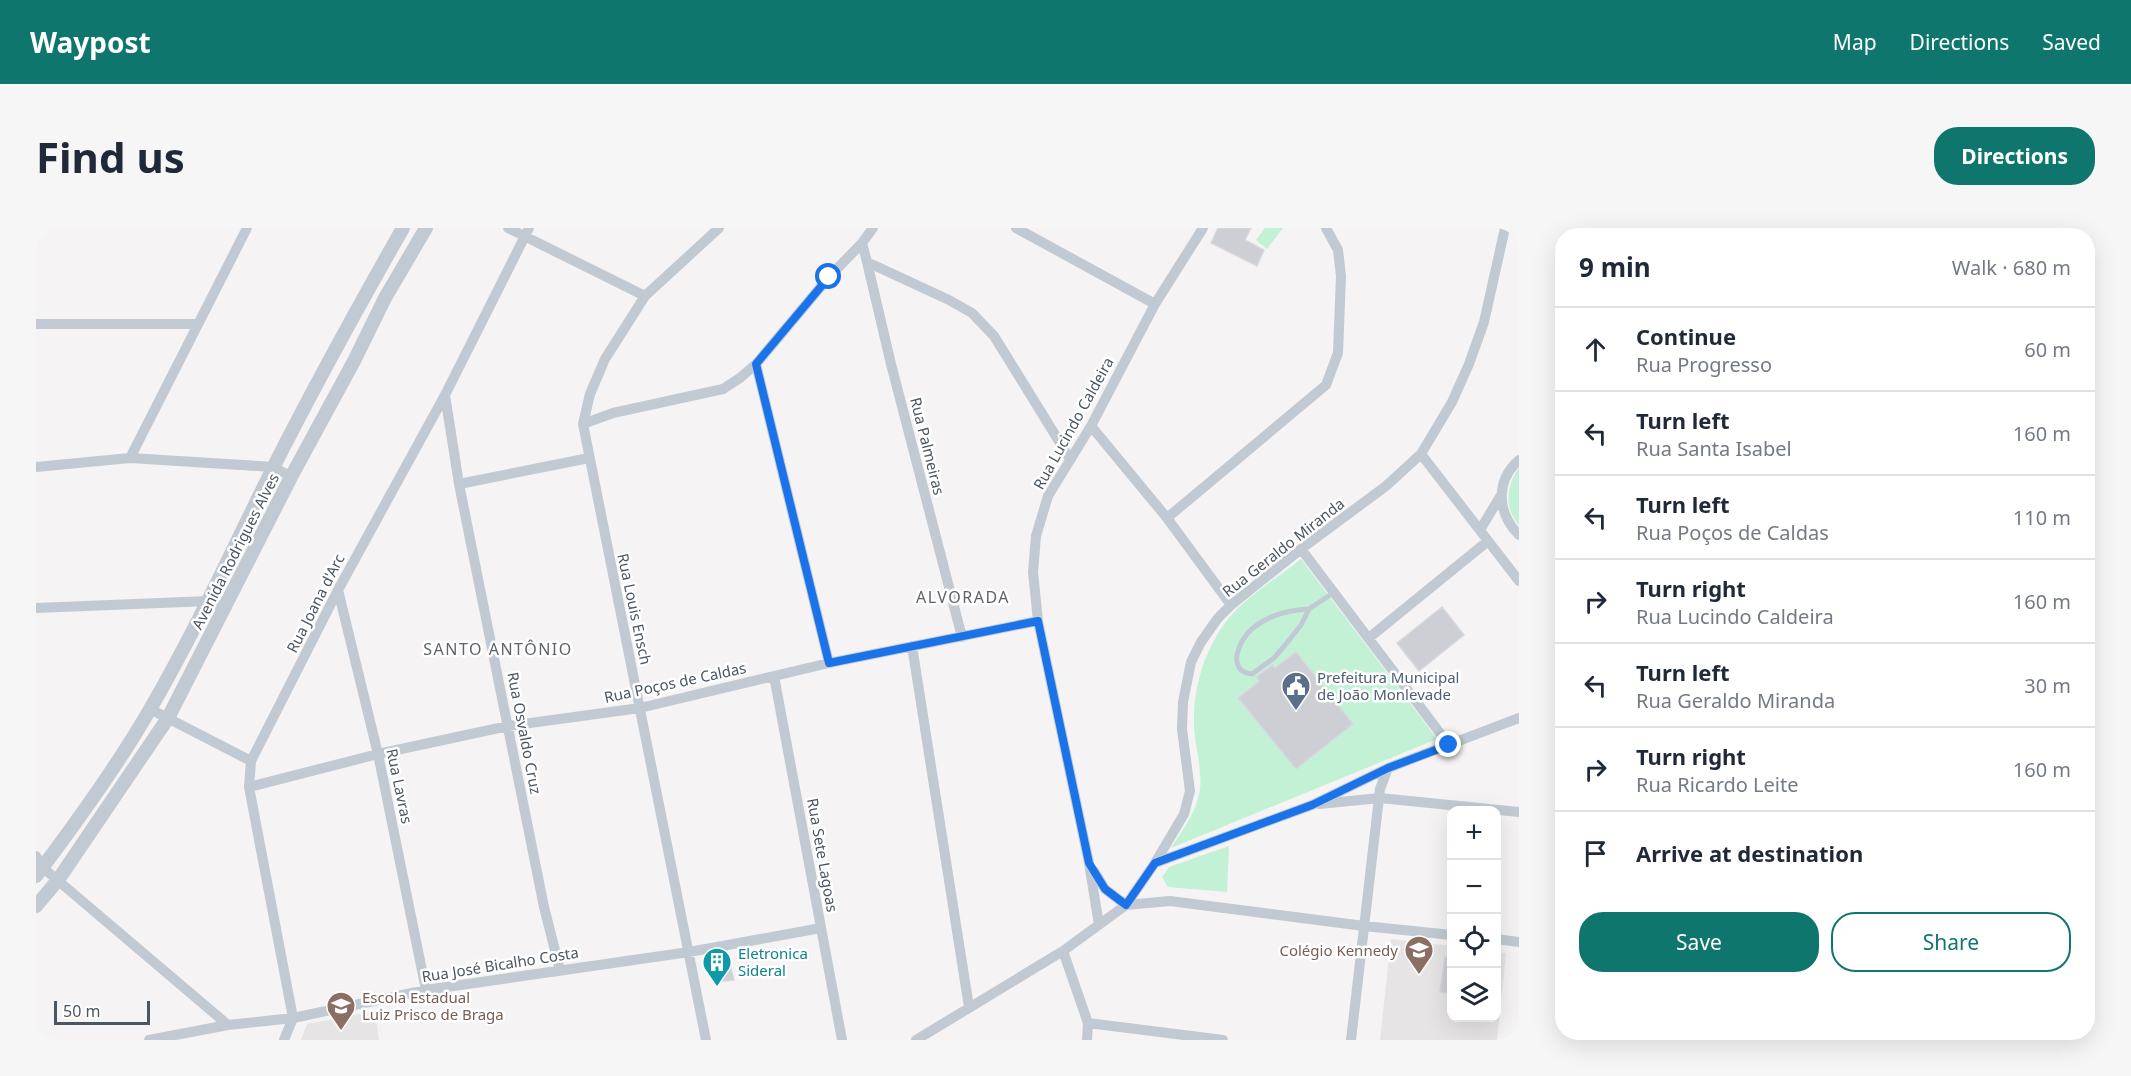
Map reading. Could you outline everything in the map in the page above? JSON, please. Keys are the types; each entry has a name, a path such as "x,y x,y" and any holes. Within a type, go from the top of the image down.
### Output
{"street":[{"path":"130,458 247,228"},
{"name":"Avenida Rodrigues Alves","path":"38,866 118,762 150,709 208,601 274,467 368,288 403,228"},
{"name":"Avenida Rodrigues Alves","path":"36,906 58,880 168,718 385,298 426,228"},
{"path":"508,228 528,232 645,296"},
{"name":"Rua Louis Ensch","path":"706,1040 583,424 590,394 605,359 645,296 719,228"},
{"path":"583,424 613,413 723,389 740,378 756,364 873,228"},
{"path":"1016,228 1155,304"},
{"name":"Rua Lucindo Caldeira","path":"1099,925 1089,863 1038,621 1033,572 1036,536 1048,496 1090,426 1155,304 1203,228"},
{"path":"1167,518 1326,385 1338,353 1341,276 1338,250 1326,228"},
{"name":"Rua Geraldo Miranda","path":"1126,905 1155,863 1184,814 1190,791 1182,729 1183,702 1191,662 1208,630 1231,605 1386,486 1421,454 1452,402 1469,364 1484,322 1505,228"},
{"name":"Rua Joana d'Arc","path":"293,1018 249,787 251,761 338,590 445,395 528,232"},
{"name":"Rua Palmeiras","path":"862,243 962,637"},
{"path":"867,262 972,313 994,336 1070,459"},
{"path":"368,288 385,298"},
{"path":"36,324 197,324"},
{"path":"756,364 829,663"},
{"name":"Rua Osvaldo Cruz","path":"445,395 459,484 544,907 561,970"},
{"path":"1090,426 1167,518 1231,605"},
{"path":"1421,454 1519,581"},
{"path":"36,467 130,458 274,467 291,477"},
{"path":"459,484 589,458"},
{"path":"1519,460 1512,466 1504,480 1501,495 1503,512 1510,526 1519,535"},
{"path":"1480,530 1501,495"},
{"path":"1370,638 1488,541"},
{"path":"1301,549 1449,745"},
{"name":"Rua Lavras","path":"338,590 378,754 426,990"},
{"path":"36,608 208,601 224,608"},
{"name":"Rua Poços de Caldas","path":"249,787 378,754 508,726 640,708 774,675 1038,621"},
{"path":"912,646 969,1006"},
{"name":"Rua Sete Lagoas","path":"774,675 842,1040"},
{"path":"150,709 251,761"},
{"path":"1155,863 1312,805 1388,768 1519,718"},
{"path":"1351,1040 1381,782 1388,768"},
{"path":"1312,805 1380,798 1519,812"},
{"name":"Rua Lucindo Caldeira","path":"1089,863 1105,889 1126,905"},
{"path":"38,866 58,880 228,1025"},
{"path":"916,1040 1063,951 1126,905 1170,901 1447,934"},
{"name":"Rua José Bicalho Costa","path":"149,1040 228,1025 293,1018 426,990 689,952 821,928"},
{"path":"1501,940 1519,942"},
{"path":"1063,951 1088,1023 1087,1040"},
{"path":"284,1040 293,1018"},
{"path":"1088,1023 1223,1040"}],"lane":[{"path":"1309,609 1288,610 1252,629 1241,641 1236,652 1236,662 1241,670 1252,674 1274,658 1301,625 1309,609 1335,592"}],"shaded area":[{"name":"Colégio Kennedy","path":"1391,939 1447,946 1447,1022 1499,1022 1497,1040 1380,1040"},
{"name":"Colégio Kennedy","path":"1501,952 1506,953 1501,1001"},
{"name":"Escola Estadual Luiz Prisco de Braga","path":"375,1011 379,1040 301,1040 307,1024"}],"green space":[{"path":"1265,228 1283,228 1267,249 1256,240"},
{"path":"1519,468 1519,525 1511,512 1508,497 1511,482"},
{"path":"1301,559 1437,739 1171,848 1193,813 1201,784 1194,729 1194,708 1199,677 1210,648 1217,634 1243,603"},
{"path":"1229,846 1227,892 1168,887 1162,877 1169,867"}],"building":[{"path":"1218,228 1251,228 1245,240 1264,250 1257,266 1211,243"},
{"path":"1442,607 1464,635 1419,671 1397,643"},
{"name":"Prefeitura Municipal de João Monlevade","path":"1296,652 1353,724 1296,769 1238,698 1259,681 1256,677 1272,665 1275,668"},
{"path":"727,953 734,980 716,982 709,957"},
{"path":"1445,957 1447,957 1447,993 1440,992"}],"place":[{"name":"Prefeitura Municipal de João Monlevade","path":"1296,712"},
{"name":"Colégio Kennedy","path":"1419,976"},
{"name":"Eletronica Sideral","path":"717,988"},
{"name":"Escola Estadual Luiz Prisco de Braga","path":"341,1032"}],"district":[{"name":"ALVORADA","path":"963,597"},
{"name":"SANTO ANTÔNIO","path":"498,649"}],"route":[{"path":"829,277 756,364 829,663 1038,621 1089,863 1105,889 1126,905 1155,863 1312,805 1388,768 1449,745"}]}
